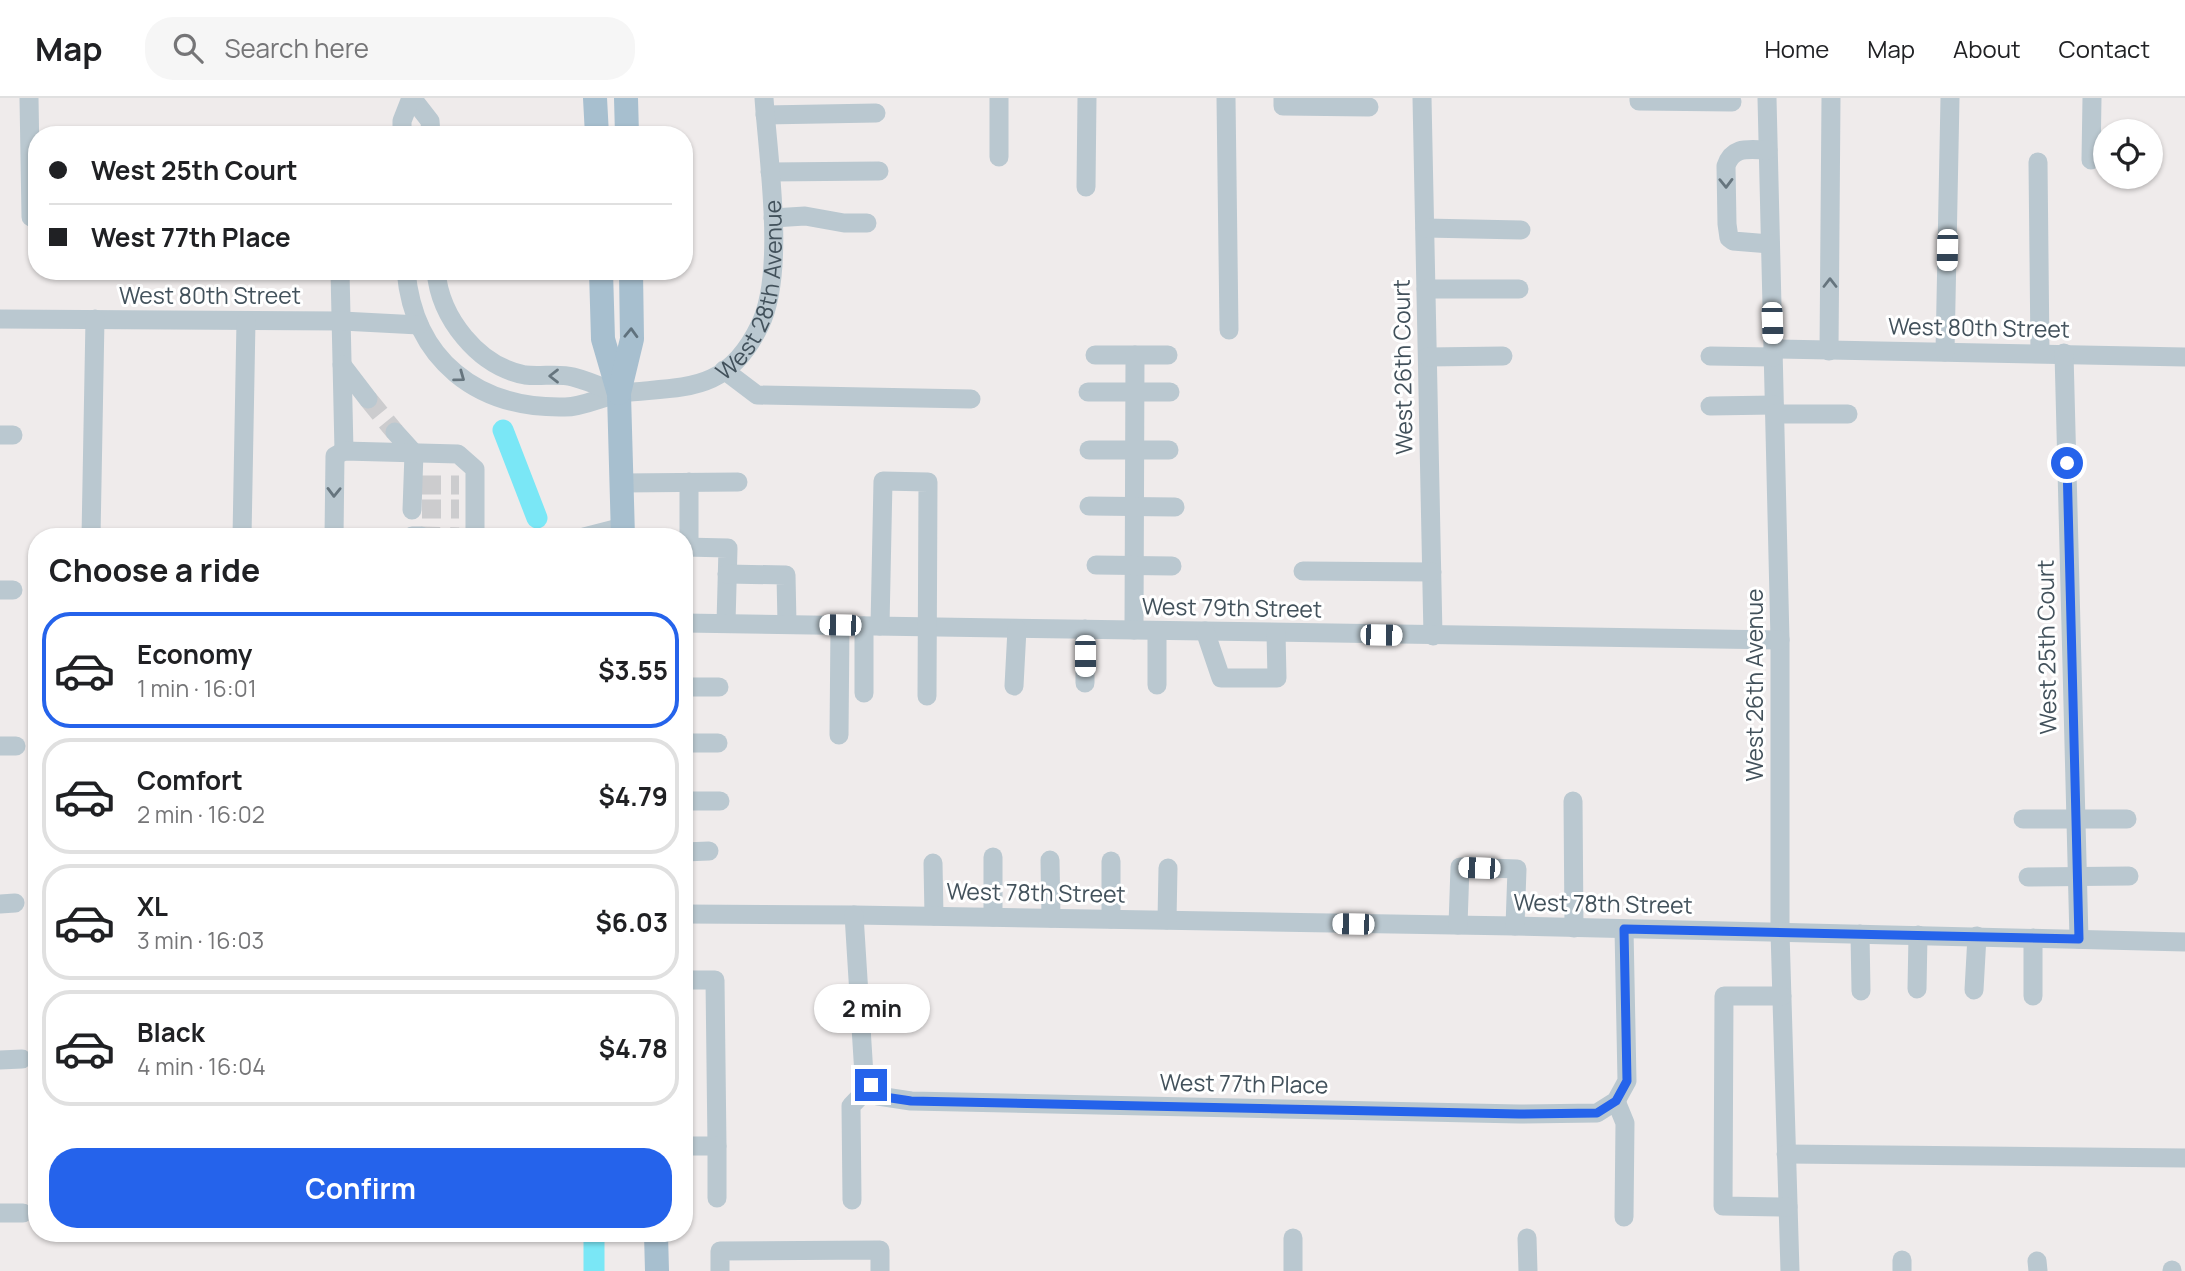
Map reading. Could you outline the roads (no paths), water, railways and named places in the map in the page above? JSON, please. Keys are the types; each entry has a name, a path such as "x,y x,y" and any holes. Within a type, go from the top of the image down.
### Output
{"main road":[{"path":"595,98 597,126"},
{"path":"626,98 627,126"},
{"path":"601,280 603,340 619,394"},
{"path":"623,528 619,394 632,339 631,280"},
{"path":"656,1242 657,1271"}],"street":[{"path":"29,98 29,126"},
{"path":"402,126 412,98 430,121 430,126"},
{"path":"999,98 999,157"},
{"path":"1086,187 1087,98"},
{"path":"1226,98 1229,330"},
{"path":"1283,98 1283,106 1369,107"},
{"name":"West 26th Court","path":"1422,98 1433,636"},
{"path":"1639,98 1639,101 1678,99 1731,102"},
{"name":"West 26th Avenue","path":"1767,98 1780,640 1780,932 1790,1271"},
{"path":"1829,351 1831,98"},
{"path":"1945,352 1950,98"},
{"path":"2091,160 2092,98"},
{"path":"765,106 876,113"},
{"name":"West 28th Avenue","path":"408,280 419,325 432,350 454,374 483,391 508,400 529,405 568,408 619,394 691,387 706,382 724,370 750,343 762,319 771,284 773,218 765,106"},
{"path":"1768,150 1739,150 1732,153 1728,159 1727,225 1729,238 1733,241 1770,244"},
{"path":"2038,162 2040,353"},
{"path":"770,172 879,171"},
{"path":"773,218 805,216 844,223 867,223"},
{"path":"1425,228 1521,230"},
{"path":"340,280 344,451"},
{"path":"438,280 444,303 456,326 474,348 495,363 525,374 571,376 619,394"},
{"path":"1426,289 1519,289"},
{"name":"West 80th Street","path":"0,318 342,321 419,325"},
{"path":"91,528 95,319"},
{"path":"242,528 246,321"},
{"name":"West 80th Street","path":"1710,356 1829,351 2185,357"},
{"name":"West 25th Court","path":"2064,353 2079,939"},
{"path":"1095,355 1168,355"},
{"path":"1134,630 1135,355"},
{"path":"1427,357 1503,356"},
{"path":"342,365 368,399"},
{"path":"724,370 757,395 971,398"},
{"path":"1088,391 1170,392"},
{"path":"1710,406 1848,414"},
{"path":"395,432 414,453 416,509"},
{"path":"1089,450 1169,450"},
{"path":"334,528 335,456 344,451 458,454 475,469 467,486 467,510 471,528"},
{"path":"864,693 883,481 928,482 927,696"},
{"path":"688,528 689,482"},
{"path":"621,483 738,482"},
{"path":"1089,506 1175,507"},
{"path":"693,547 728,548 726,623"},
{"path":"1096,565 1172,566"},
{"path":"1303,571 1432,572"},
{"path":"727,574 786,575 788,625"},
{"name":"West 79th Street","path":"693,623 1780,640"},
{"path":"839,735 840,625"},
{"path":"1014,686 1017,628"},
{"path":"1085,629 1085,683"},
{"path":"1157,631 1157,685"},
{"path":"1205,631 1221,678 1277,678 1276,633"},
{"path":"693,687 719,687"},
{"path":"693,743 718,743"},
{"path":"693,801 720,801"},
{"path":"1573,801 1574,928"},
{"path":"2023,819 2127,819"},
{"path":"693,852 709,851"},
{"path":"993,857 993,917"},
{"path":"1050,860 1051,918"},
{"path":"1111,861 1111,919"},
{"path":"933,863 934,916"},
{"path":"1458,925 1460,867 1517,869 1515,926"},
{"path":"1167,920 1168,868"},
{"path":"2028,877 2129,876"},
{"name":"West 78th Street","path":"693,914 1515,926 2185,942"},
{"path":"852,1200 852,1106 871,1085 864,1074 854,915"},
{"path":"1624,929 1627,1081 1616,1101 1625,1123 1624,1217"},
{"path":"1860,934 1861,990"},
{"path":"1917,989 1918,935"},
{"path":"1974,990 1976,936"},
{"path":"2033,938 2033,996"},
{"path":"693,980 715,980 717,1198"},
{"path":"1782,996 1724,996 1723,1206 1788,1207"},
{"path":"0,1060 22,1059"},
{"name":"West 77th Place","path":"871,1085 878,1096 911,1101 1519,1114 1597,1113 1616,1101"},
{"path":"693,1146 717,1146"},
{"path":"1786,1154 2185,1158"},
{"path":"0,1213 23,1213"},
{"path":"1293,1238 1293,1271"},
{"path":"1527,1238 1528,1271"},
{"path":"720,1271 720,1251 880,1250 880,1271"}],"waterway":[{"path":"503,430 537,518"},
{"path":"594,1242 594,1271"}],"tunnel":[{"path":"368,399 395,432"},
{"path":"422,485 459,485"},
{"path":"422,509 459,509"}]}
